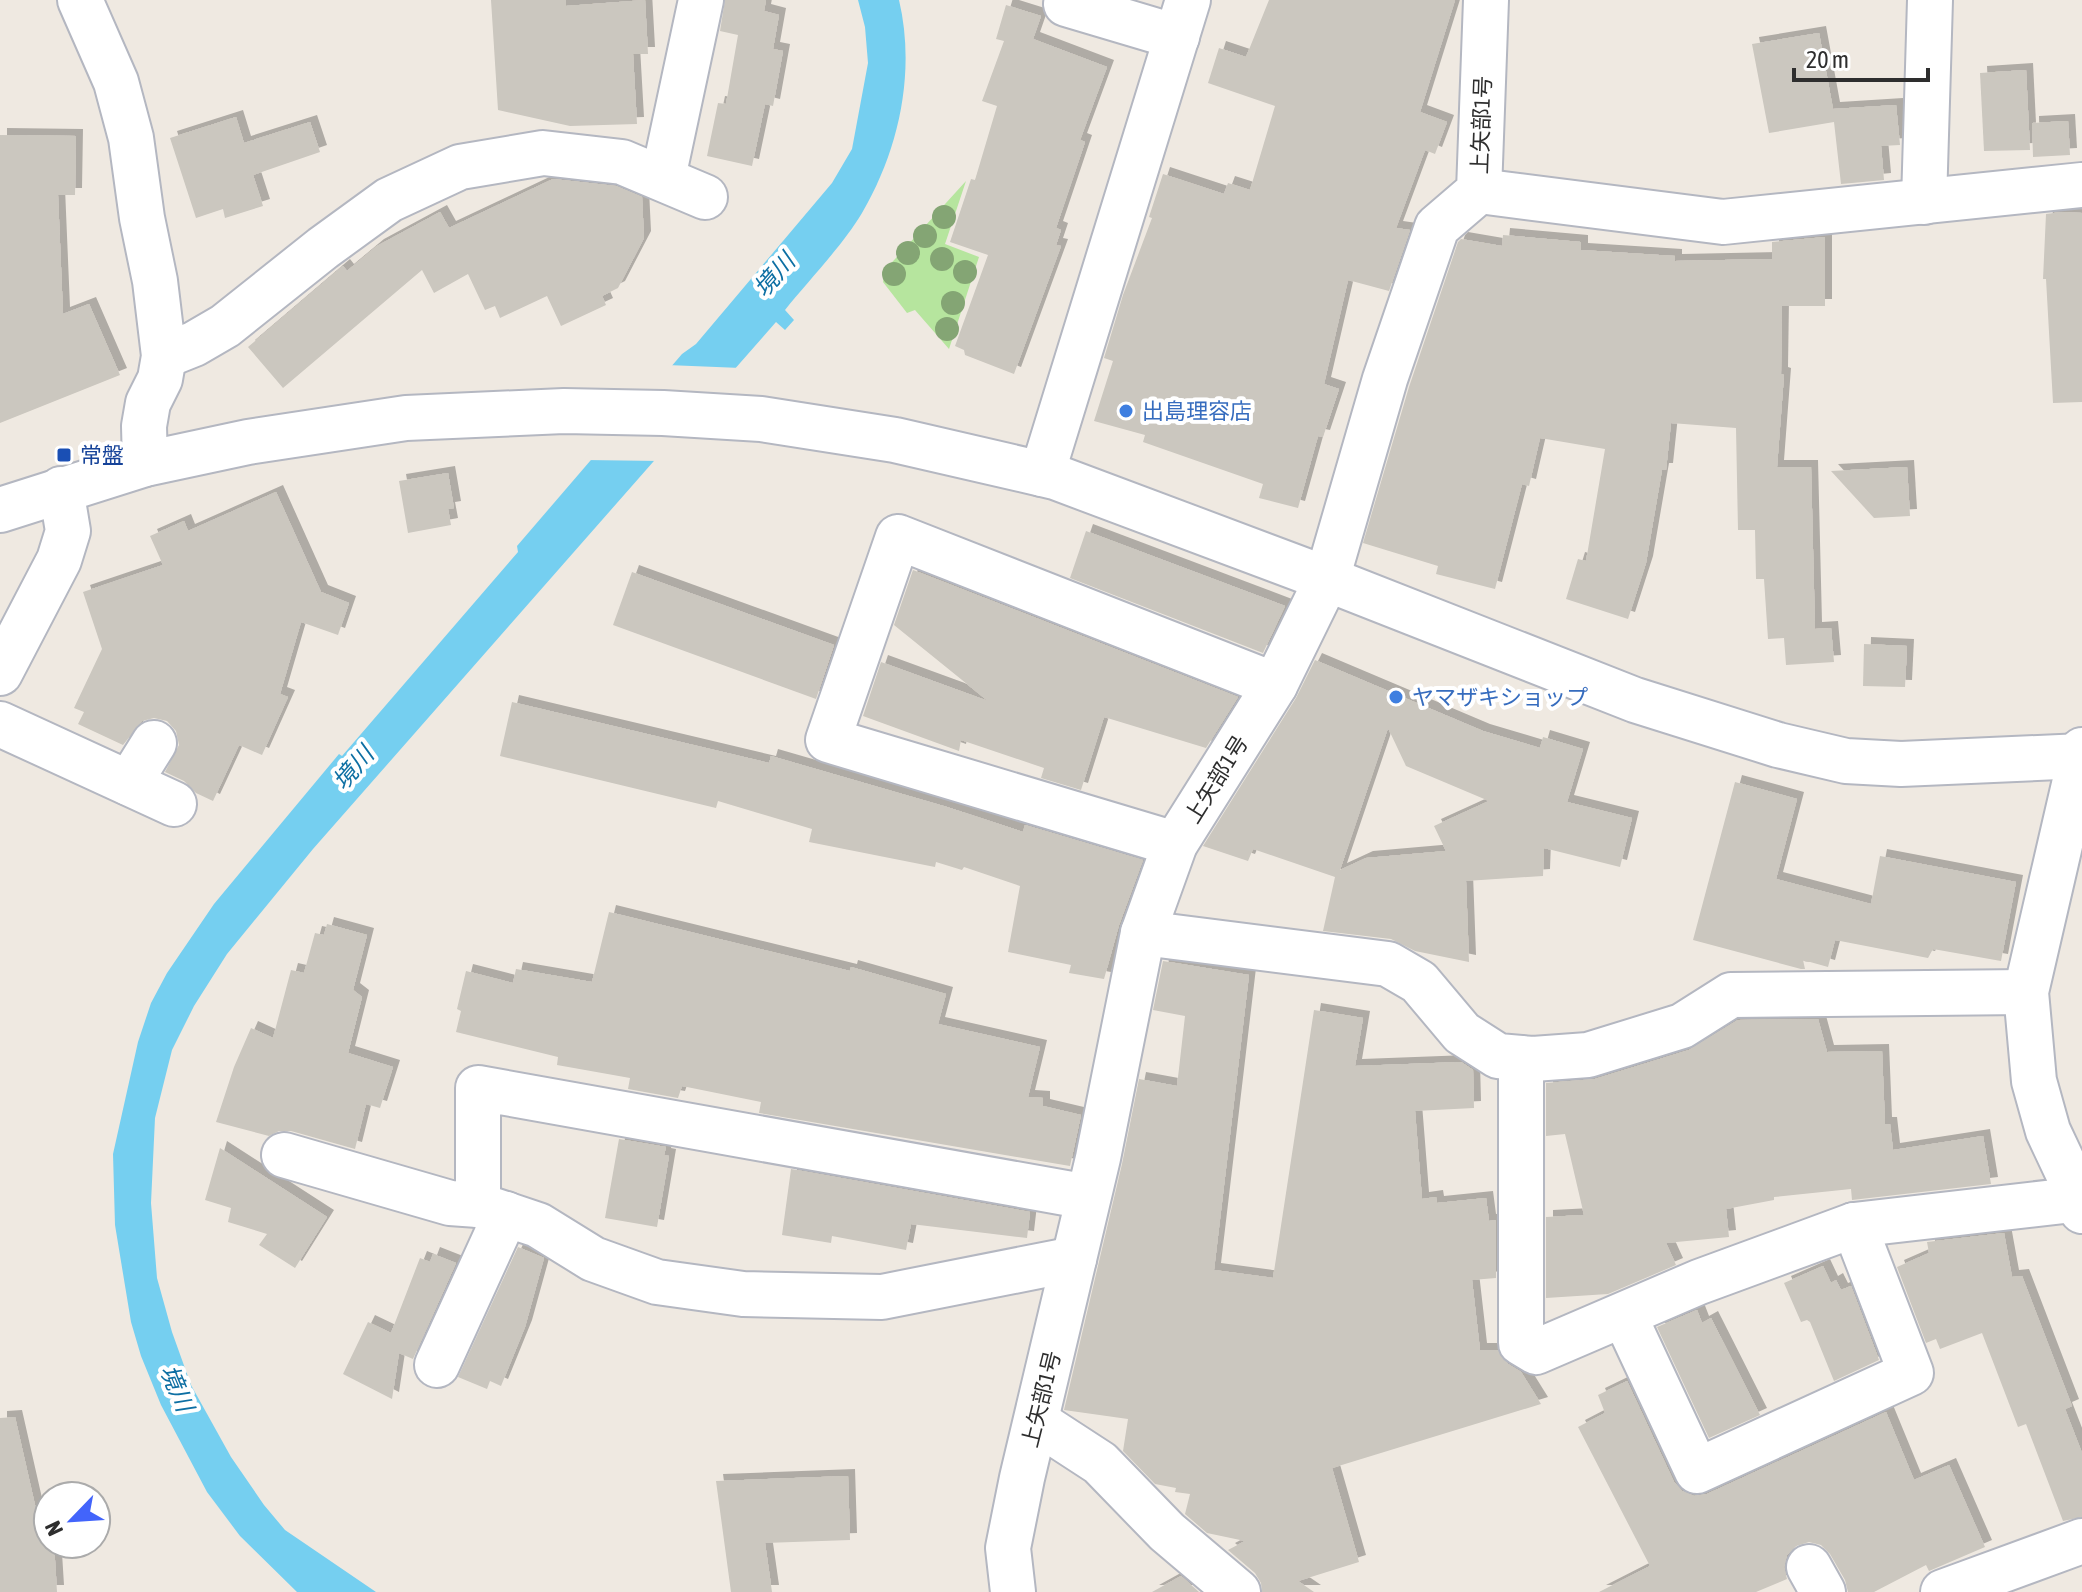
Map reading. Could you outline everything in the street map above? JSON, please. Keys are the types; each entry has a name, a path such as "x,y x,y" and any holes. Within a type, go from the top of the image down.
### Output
{"street":[{"path":"80,0 116,82 131,138 155,281 164,356 160,379 148,403 144,426 145,464"},
{"path":"663,178 701,0"},
{"name":"上矢部1号","path":"1013,1592 1008,1548 1088,1197 1143,933 1175,844 1275,685 1327,579 1385,379 1437,227 1479,191 1486,0"},
{"path":"1924,202 1930,0"},
{"path":"1042,474 1182,19 1066,4"},
{"path":"164,356 194,344 225,326 389,200 460,167 543,153 622,162 705,197"},
{"path":"1479,191 1723,222 2082,185"},
{"path":"0,510 145,464 248,442 365,423 465,414 580,411 761,419 895,440 1042,474 1126,502 1635,700 1778,745 1833,758 1901,764 2081,754 2026,992 2034,1081 2065,1132 2081,1205 1854,1225 1699,1282 1536,1352 1521,1343 1521,1058"},
{"path":"0,673 59,560 68,531 61,489"},
{"path":"1175,844 828,740 898,537 1275,685"},
{"path":"0,724 174,804"},
{"path":"129,783 154,743"},
{"path":"1143,933 1388,964 1419,982 1462,1033 1498,1056 1521,1058 1588,1055 1682,1026 1731,995 2026,992"},
{"path":"437,1365 492,1210 478,1088 1088,1197"},
{"path":"284,1155 538,1225 593,1259 657,1282 743,1294 882,1297 1074,1259"},
{"path":"1624,1315 1697,1471 1911,1373 1854,1225"},
{"path":"1037,1422 1100,1463 1167,1532 1238,1592"},
{"path":"1943,1592 2082,1541"}],"green space":[{"path":"966,181 945,244 979,257 949,349 915,310 907,313 883,282 885,270"}],"water":[{"name":"境川","path":"858,0 899,0 906,55 901,110 875,189 845,237 785,310 794,320 785,330 776,322 313,849 227,954 194,1006 172,1050 155,1118 151,1203 157,1278 191,1385 231,1457 285,1530 376,1592 297,1592 240,1536 207,1492 161,1405 131,1322 115,1225 113,1154 138,1042 151,1003 167,973 214,904 339,754 342,756 518,552 517,546 682,354 696,344 832,183 852,149 868,63 865,27"}],"pier":[{"path":"667,365 741,368 661,461 585,460"}],"building":[{"path":"491,0 566,0 566,6 645,0 648,54 633,54 637,124 570,126 498,110"},
{"path":"725,0 766,0 764,11 779,15 773,49 783,51 773,106 765,104 752,166 707,156 718,103 726,104 738,35 720,31"},
{"path":"1269,0 1455,0 1420,112 1447,122 1435,154 1425,150 1396,228 1410,230 1389,291 1348,280 1324,384 1339,389 1323,437 1318,436 1298,508 1259,498 1263,484 1143,442 1145,435 1094,421 1113,361 1104,358 1123,295 1152,218 1149,217 1163,174 1224,194 1228,183 1250,190 1275,106 1208,83 1219,48 1246,57"},
{"path":"1006,5 1041,16 1033,39 1107,67 1080,140 1085,142 1056,228 1061,230 1056,245 1061,246 1014,374 965,355 964,350 955,346 988,255 950,242 971,179 975,180 997,106 982,101 1004,41 996,39"},
{"path":"1819,33 1833,109 1896,105 1900,145 1881,146 1884,180 1841,184 1834,122 1769,133 1752,44"},
{"path":"2026,70 2030,150 1984,151 1980,73"},
{"path":"236,117 244,143 310,122 320,152 253,175 263,206 225,218 223,209 196,218 170,138"},
{"path":"2068,121 2070,155 2033,157 2032,123"},
{"path":"0,135 76,136 75,195 58,195 63,314 89,304 120,375 0,423"},
{"path":"553,179 616,186 642,197 644,238 618,288 602,296 606,305 561,326 547,296 500,318 495,306 485,310 468,274 434,293 422,270 283,388 248,347 343,266 347,271 377,246 440,212 449,228"},
{"path":"2082,213 2082,402 2053,403 2046,279 2043,279 2046,214"},
{"path":"1503,235 1581,242 1581,250 1675,256 1675,261 1772,259 1772,242 1825,237 1825,306 1782,306 1781,374 1784,375 1777,467 1811,467 1815,629 1831,628 1834,662 1786,665 1784,638 1768,639 1764,579 1756,579 1755,530 1738,530 1736,428 1671,423 1666,470 1662,470 1646,563 1628,619 1566,599 1578,559 1586,561 1605,449 1540,438 1529,486 1522,484 1495,589 1436,574 1438,566 1363,543 1409,387 1458,242 1461,239 1502,246"},
{"path":"1907,467 1910,516 1874,518 1831,471"},
{"path":"448,473 454,508 448,509 451,525 408,533 399,481"},
{"path":"276,492 321,592 349,603 338,635 301,622 280,694 288,697 262,755 239,745 213,801 165,772 179,745 176,731 167,721 154,718 142,721 123,745 78,724 84,712 74,708 102,649 83,592 163,565 150,536 184,521 188,531"},
{"path":"1086,531 1285,606 1263,653 1070,578"},
{"path":"913,570 1238,697 1206,748 1104,717 1081,790 1041,778 1044,768 961,740 959,751 863,716 881,662 988,701 894,625"},
{"path":"632,572 834,645 816,699 613,625"},
{"path":"1864,644 1907,646 1905,687 1863,686"},
{"path":"1315,660 1483,731 1540,748 1543,737 1583,749 1567,802 1632,818 1620,867 1544,848 1543,876 1466,881 1469,962 1415,951 1391,939 1323,931 1335,877 1253,849 1248,861 1203,846 1296,698","holes":["1388,728 1406,766 1489,801 1434,826 1446,851 1366,858 1340,870"]},
{"path":"512,702 769,763 771,756 1023,832 1025,825 1143,860 1119,925 1104,979 1069,973 1071,965 1008,952 1020,886 964,867 962,870 936,862 935,867 809,842 812,829 718,801 716,808 500,756"},
{"path":"1735,782 1797,799 1776,879 1871,904 1880,856 2016,882 2001,961 1933,949 1928,958 1835,940 1828,967 1803,960 1805,969 1801,969 1693,940"},
{"path":"609,912 850,971 851,967 946,994 938,1024 1040,1047 1028,1097 1043,1098 1043,1106 1081,1115 1070,1166 759,1113 761,1102 682,1086 678,1098 628,1089 630,1078 557,1065 558,1057 456,1032 461,1011 457,1009 466,971 513,983 516,969 592,982"},
{"path":"327,924 367,935 353,990 362,997 348,1053 393,1067 380,1108 366,1104 355,1149 291,1131 279,1131 269,1136 216,1122 251,1028 273,1038 291,970 304,973 315,933 324,935"},
{"path":"1163,961 1249,975 1214,1270 1273,1278 1314,1010 1363,1018 1355,1066 1461,1062 1473,1070 1474,1108 1415,1111 1422,1199 1436,1197 1437,1203 1486,1198 1489,1221 1496,1220 1496,1278 1472,1280 1480,1350 1498,1350 1508,1364 1521,1372 1541,1404 1332,1468 1359,1562 1298,1581 1314,1592 1262,1592 1255,1573 1228,1550 1245,1541 1207,1533 1185,1514 1190,1494 1155,1484 1123,1451 1128,1419 1064,1410 1139,1079 1177,1086 1185,1016 1153,1010"},
{"path":"1818,1019 1827,1052 1882,1051 1885,1124 1890,1124 1893,1150 1983,1136 1991,1184 1852,1200 1851,1189 1774,1197 1774,1200 1726,1209 1729,1237 1666,1243 1676,1265 1608,1294 1546,1298 1546,1217 1584,1215 1565,1134 1546,1136 1546,1083 1595,1079 1689,1050 1738,1020"},
{"path":"619,1139 666,1147 664,1155 669,1156 657,1227 605,1218"},
{"path":"220,1148 327,1217 295,1268 259,1245 267,1234 228,1222 231,1208 205,1200"},
{"path":"791,1169 1030,1212 1027,1238 911,1224 906,1250 832,1236 831,1243 782,1235"},
{"path":"2004,1233 2012,1277 2022,1276 2072,1406 2065,1409 2082,1453 2082,1517 2063,1521 2026,1424 2018,1427 1982,1333 1940,1349 1936,1339 1926,1343 1897,1267 1929,1253 1927,1242"},
{"path":"518,1247 544,1258 525,1327 501,1386 490,1381 487,1389 458,1377"},
{"path":"433,1254 456,1263 413,1359 399,1353 392,1399 343,1374 368,1322 391,1333 420,1258 430,1262"},
{"path":"1823,1266 1831,1283 1836,1280 1841,1290 1851,1286 1879,1360 1834,1381 1810,1322 1801,1322 1784,1283"},
{"path":"1697,1310 1702,1323 1711,1318 1760,1415 1709,1438 1657,1327"},
{"path":"1627,1381 1674,1482 1682,1491 1694,1496 1707,1494 1886,1412 1914,1480 1949,1465 1985,1547 1929,1571 1926,1565 1874,1592 1848,1592 1845,1580 1830,1554 1821,1545 1809,1542 1796,1546 1787,1555 1784,1567 1787,1579 1756,1592 1599,1592 1650,1566 1578,1427 1605,1413 1598,1395"},
{"path":"15,1417 32,1492 32,1560 55,1560 57,1592 0,1592 0,1418"},
{"path":"848,1476 850,1540 765,1543 772,1592 731,1592 716,1481"},
{"path":"1181,1576 1199,1592 1152,1592"}],"place":[{"name":"出島理容店","path":"1126,411"},
{"name":"常盤","path":"64,455"},
{"name":"ヤマザキショップ","path":"1396,697"}]}
